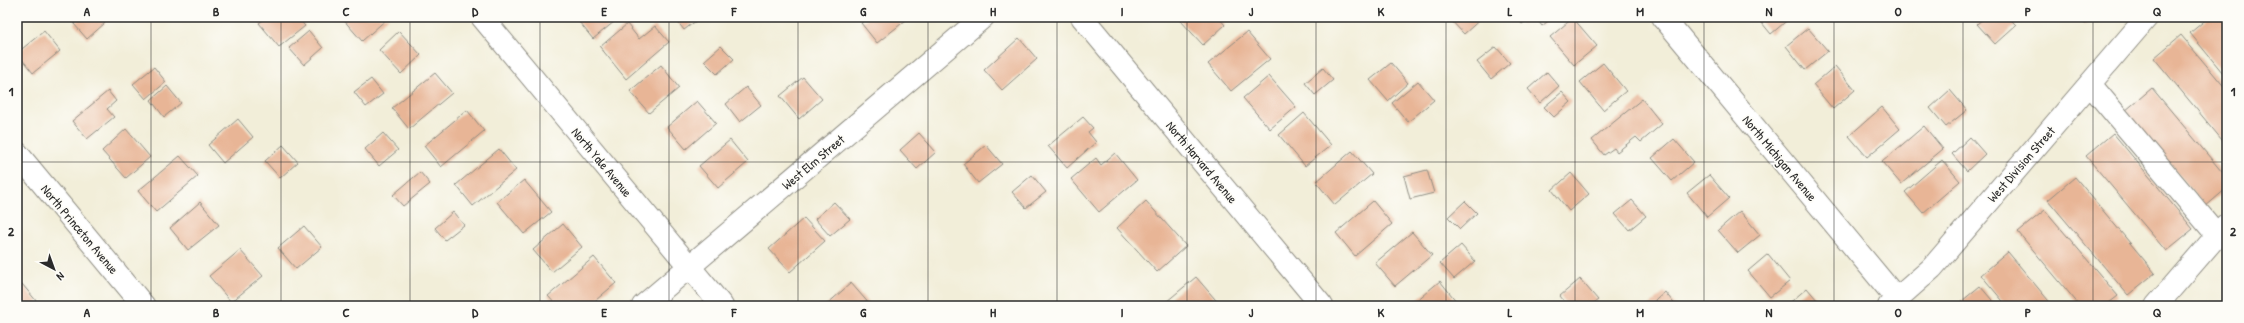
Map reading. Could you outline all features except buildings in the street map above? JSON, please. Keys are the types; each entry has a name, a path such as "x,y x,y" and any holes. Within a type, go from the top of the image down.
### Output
{"street":[{"name":"North Yale Avenue","path":"482,17 722,306"},
{"name":"West Elm Street","path":"643,306 983,17"},
{"name":"North Harvard Avenue","path":"1082,17 1322,306"},
{"name":"North Michigan Avenue","path":"1663,17 1893,303"},
{"name":"West Division Street","path":"1893,303 1932,268 2148,17"},
{"path":"2090,84 2222,230 2156,306"},
{"name":"North Princeton Avenue","path":"17,153 144,306"}]}
